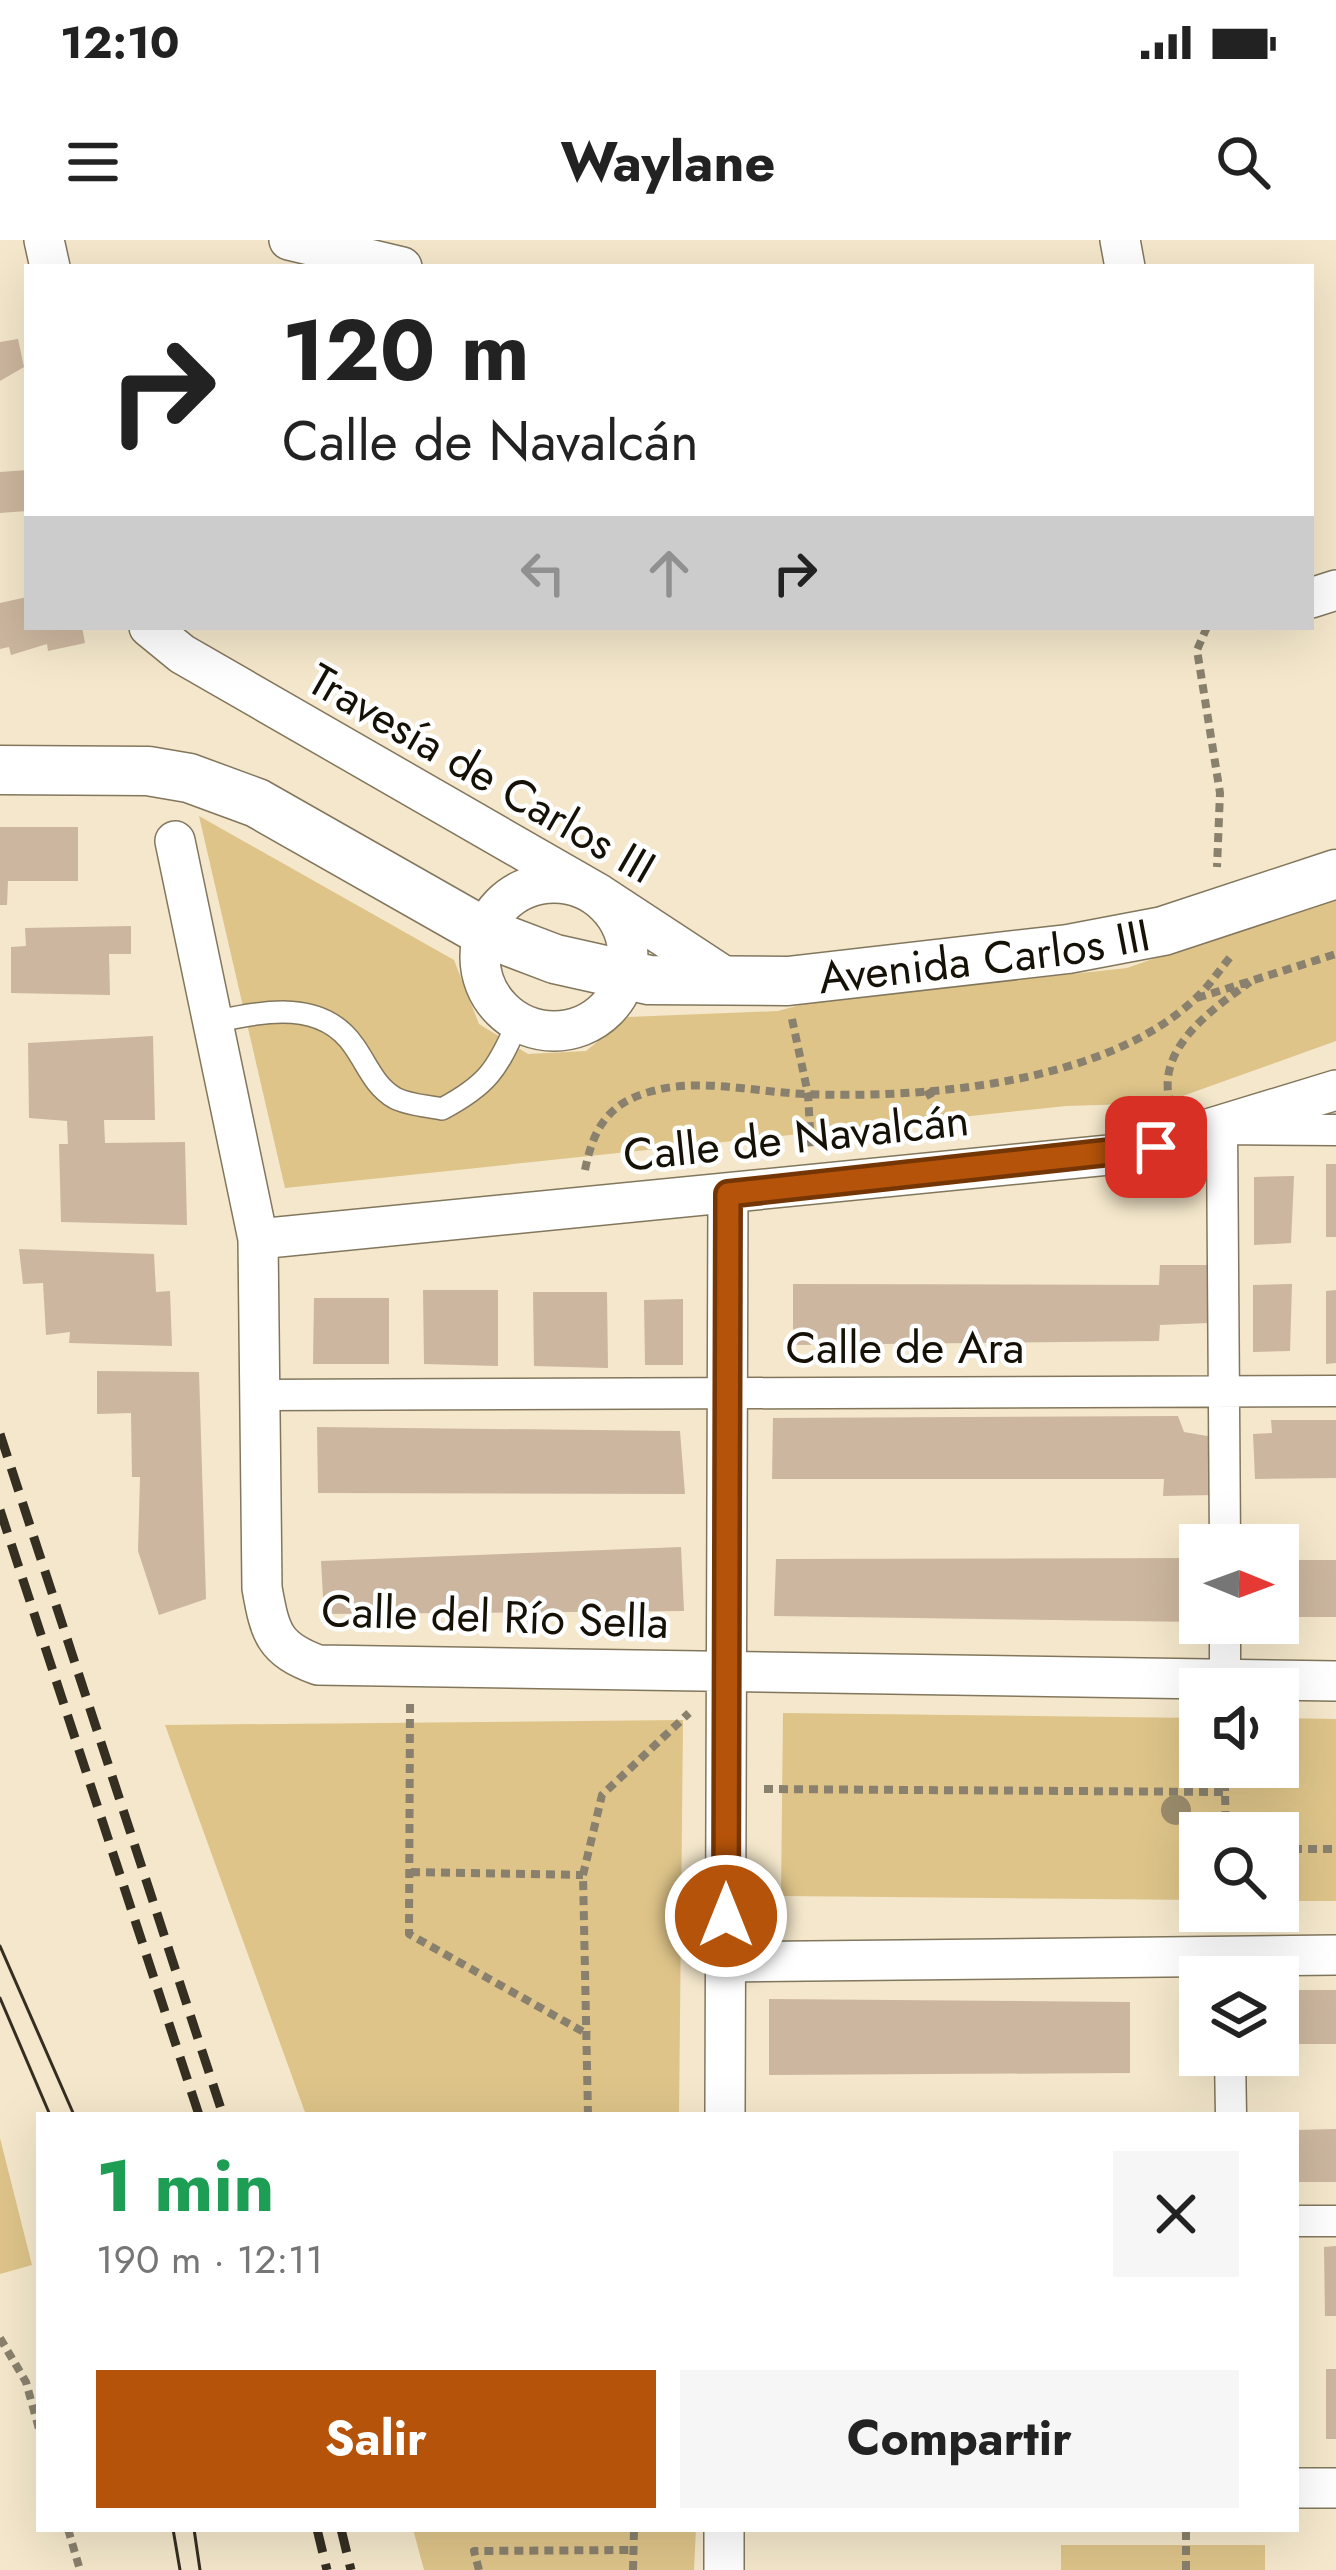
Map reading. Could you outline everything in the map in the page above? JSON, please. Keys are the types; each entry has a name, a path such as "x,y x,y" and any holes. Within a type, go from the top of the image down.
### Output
{"street":[{"path":"289,240 389,264"},
{"name":"Travesía de Carlos III","path":"153,630 182,654 599,894 730,980"},
{"name":"Avenida Carlos III","path":"0,770 148,771 226,790 484,932 622,977 788,981 1123,940 1336,874"},
{"name":"Calle del Río Sella","path":"175,842 258,1239 262,1588 268,1624 287,1653 318,1665 1179,1678"},
{"path":"536,886 571,886 599,894 616,911 628,944 610,1006 580,1026 550,1031 517,1024 492,1000 482,977 484,932 508,898 536,886"},
{"name":"Calle de Navalcán","path":"258,1239 1129,1153 1183,1141 1336,1090"},
{"path":"1225,1524 1222,1129 1336,1130"},
{"path":"725,2112 728,1194"},
{"name":"Calle de Ara","path":"259,1395 1336,1391"},
{"name":"Calle del Río Sella","path":"1299,1680 1336,1681"},
{"path":"1299,1959 1336,1955"},
{"path":"725,1962 1179,1966"},
{"path":"1230,2076 1231,2112"},
{"path":"1299,2221 1336,2221"},
{"path":"1299,2488 1336,2488"},
{"path":"724,2532 724,2570"}],"lane":[{"path":"213,1022 260,1012 302,1012 333,1023 354,1046 369,1074 396,1098 442,1109 473,1093 497,1070 517,1024"}],"path":[{"path":"1206,630 1197,650 1220,793 1217,879"},
{"path":"1196,999 1234,952"},
{"path":"582,1208 592,1136 611,1109 647,1092 682,1086 808,1094 927,1090 1068,1069 1132,1042 1196,999 1336,954"},
{"path":"1183,1141 1167,1092 1172,1054 1211,1009 1250,982"},
{"path":"788,1000 808,1094 813,1183"},
{"path":"411,1667 410,1934 589,2035"},
{"path":"587,2112 583,1875 602,1795 727,1671"},
{"path":"727,1788 1226,1792"},
{"path":"1226,1788 1226,1812"},
{"path":"1299,1849 1336,1850"},
{"path":"410,1872 583,1875"},
{"path":"0,2338 26,2383 36,2418"},
{"path":"69,2532 80,2570"},
{"path":"633,2570 634,2532"},
{"path":"1186,2532 1186,2570"},
{"path":"479,2570 474,2552 633,2550"}],"shaded area":[{"path":"199,816 454,960 479,1024 528,1054 586,1051 628,1017 778,1011 811,1002 1127,968 1336,894 1336,1041 1163,1103 1066,1106 285,1188"},
{"path":"783,1713 1179,1718 1179,1788 1299,1788 1299,1718 1336,1719 1336,1901 1299,1901 1299,1812 1179,1812 1179,1900 781,1896"},
{"path":"683,1720 679,2112 305,2112 165,1725"},
{"path":"0,2138 32,2265 0,2274"},
{"path":"414,2532 696,2532 694,2570 424,2570"},
{"path":"1061,2545 1265,2545 1265,2570 1061,2570"}],"building":[{"path":"18,339 24,367 0,381 0,342"},
{"path":"24,470 24,511 0,513 0,472"},
{"path":"24,598 24,630 83,630 85,643 48,651 47,644 11,655 9,647 0,649 0,603"},
{"path":"0,827 78,827 78,881 8,881 7,905 0,905"},
{"path":"131,926 131,954 109,954 110,995 11,993 11,947 26,946 25,928"},
{"path":"153,1036 155,1120 104,1120 105,1143 185,1142 187,1225 61,1222 59,1144 68,1144 67,1121 29,1118 28,1043"},
{"path":"1326,1164 1336,1164 1336,1237 1326,1237"},
{"path":"1294,1176 1291,1243 1254,1245 1254,1177"},
{"path":"19,1249 154,1254 156,1292 170,1291 172,1346 69,1343 70,1332 46,1335 43,1283 23,1284"},
{"path":"1160,1265 1208,1265 1208,1323 1160,1325 1159,1341 793,1345 793,1284 1159,1285"},
{"path":"1292,1284 1290,1351 1253,1352 1253,1285"},
{"path":"423,1290 498,1290 498,1366 424,1364"},
{"path":"1336,1290 1336,1363 1326,1364 1326,1291"},
{"path":"533,1292 607,1292 608,1368 534,1366"},
{"path":"314,1298 389,1298 389,1364 313,1364"},
{"path":"683,1299 683,1365 645,1365 644,1300"},
{"path":"97,1371 199,1372 206,1599 159,1615 138,1551 140,1477 132,1477 131,1413 97,1414"},
{"path":"1178,1416 1184,1432 1213,1437 1213,1495 1163,1496 1164,1479 772,1479 773,1418"},
{"path":"1271,1420 1336,1420 1336,1478 1255,1479 1253,1434 1272,1433"},
{"path":"317,1427 680,1431 685,1494 318,1493"},
{"path":"681,1547 684,1611 324,1614 321,1561"},
{"path":"1179,1558 1179,1622 774,1616 776,1559"},
{"path":"1299,1560 1336,1560 1336,1617 1299,1617"},
{"path":"1299,1990 1336,1990 1336,2044 1299,2044"},
{"path":"769,1999 1130,2002 1130,2073 769,2075"},
{"path":"1336,2129 1336,2182 1299,2182 1299,2130"},
{"path":"1336,2246 1336,2316 1325,2316 1324,2247"},
{"path":"1326,2369 1336,2369 1336,2439 1326,2439"}],"tram line":[{"path":"0,1946 73,2112"},
{"path":"0,1998 49,2112"},
{"path":"174,2532 180,2570"},
{"path":"194,2532 200,2570"}],"railway":[{"path":"0,1434 222,2112"},
{"path":"0,1510 198,2112"},
{"path":"318,2532 327,2570"},
{"path":"342,2532 351,2570"}],"route":[{"path":"726,1916 728,1194 1156,1147"}]}
